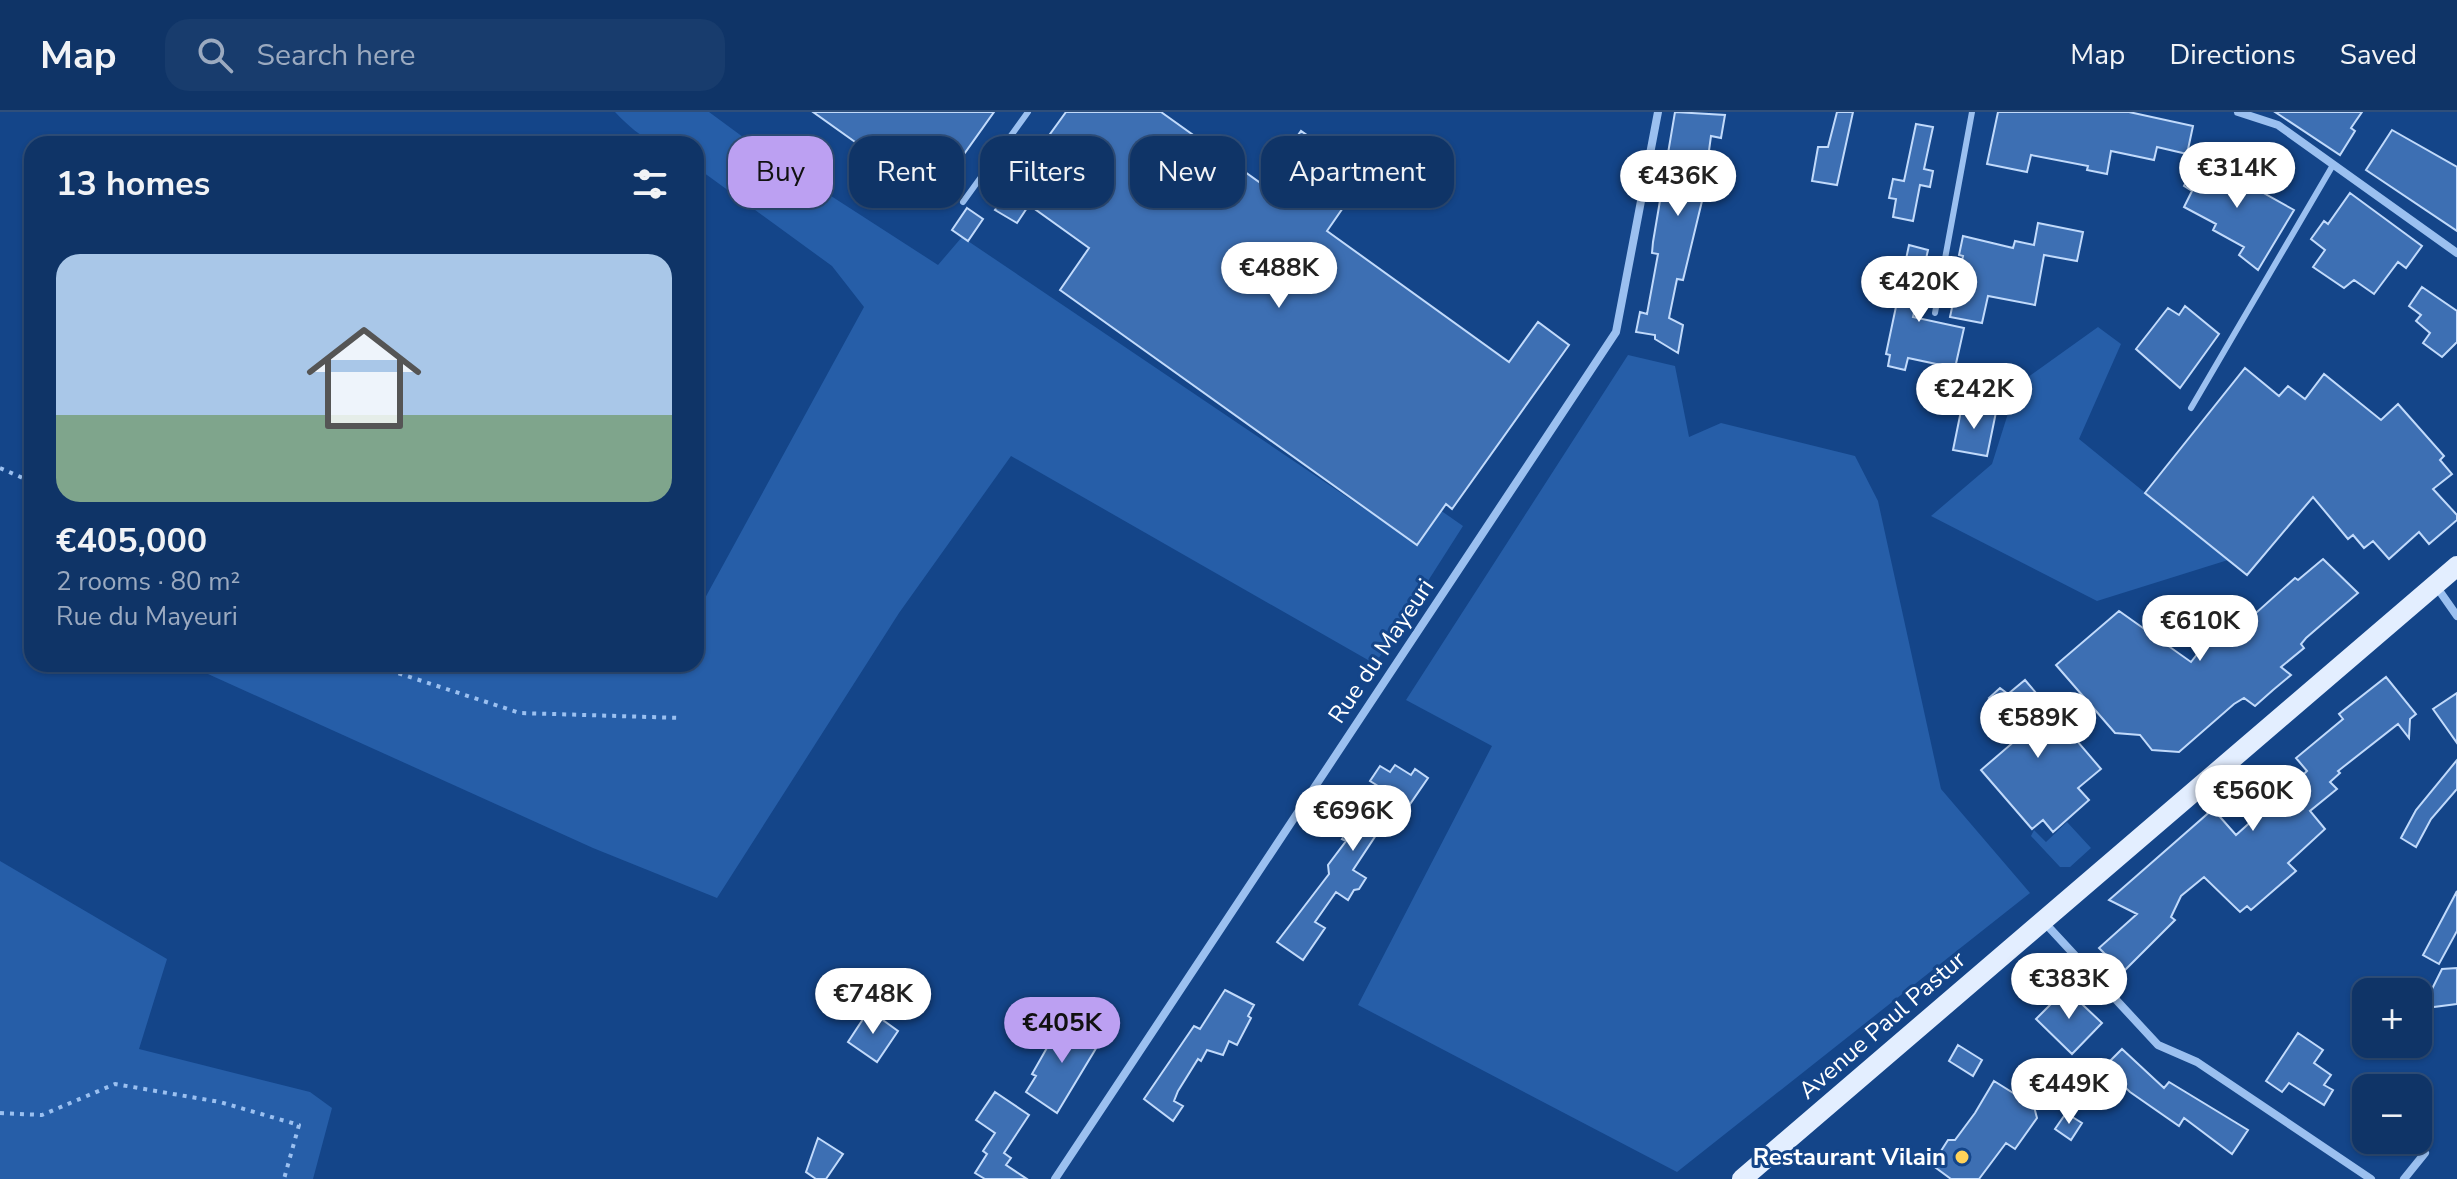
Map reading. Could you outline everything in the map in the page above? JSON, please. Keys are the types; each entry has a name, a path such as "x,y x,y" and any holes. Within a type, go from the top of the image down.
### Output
{"main road":[{"name":"Avenue Paul Pastur","path":"1742,1179 2457,566"}],"street":[{"name":"Rue du Mayeuri","path":"1055,1179 1616,332 1658,112"},
{"path":"2238,112 2278,125 2457,253"},
{"path":"2435,585 2457,616"},
{"path":"2043,921 2158,1045 2197,1062 2371,1179"},
{"path":"2404,1179 2424,1154"}],"lane":[{"path":"964,201 1028,112"},
{"path":"1935,313 1972,112"},
{"path":"2191,408 2333,165"}],"path":[{"path":"0,468 24,478"},
{"path":"394,672 520,713 681,718"},
{"path":"0,1113 42,1115 115,1084 220,1102 299,1125 284,1179"}],"shaded area":[{"path":"615,112 709,112 742,136 728,136 728,190 704,173 704,136 643,136"},
{"path":"833,197 938,265 962,237 1384,522 1410,489 1463,526 1375,664 1011,456 899,613 717,898 593,848 208,674 704,672 704,600 864,307 832,266 752,208 833,208"},
{"path":"2098,327 2121,344 2079,439 2228,560 2097,601 1931,516 1992,464 2017,385"},
{"path":"1628,355 1675,366 1689,437 1721,423 1855,456 1878,501 1941,789 2030,893 1677,1172 1358,1005 1492,746 1406,700"},
{"path":"2067,822 2091,848 2070,867 2060,867 2031,836 2034,830 2046,842"},
{"path":"0,861 167,959 139,1049 310,1092 332,1108 313,1179 0,1179"}],"building":[{"path":"813,112 994,112 964,154 964,136 849,138"},
{"path":"1066,112 1161,112 1195,136 1130,136 1130,208 1245,208 1245,172 1261,183 1261,208 1343,208 1327,231 1509,362 1538,322 1569,345 1452,509 1446,504 1417,545 1060,290 1089,248 1033,208 1114,208 1114,136 1049,136"},
{"path":"1675,112 1725,115 1721,138 1711,136 1702,201 1683,280 1677,279 1669,318 1683,325 1678,353 1655,339 1655,335 1636,332 1640,312 1647,314 1658,254 1652,253 1653,242"},
{"path":"1837,112 1853,112 1837,185 1812,181 1818,147 1828,147"},
{"path":"1998,112 2129,112 2193,126 2187,154 2157,147 2154,160 2111,151 2107,174 2087,170 2088,166 2031,155 2027,172 1987,164"},
{"path":"2275,112 2362,112 2351,128 2355,131 2340,155"},
{"path":"1916,124 1933,127 1924,169 1933,171 1930,187 1920,185 1913,221 1893,217 1896,199 1889,198 1893,179 1904,181"},
{"path":"2392,130 2457,167 2457,231 2366,170"},
{"path":"2199,157 2294,210 2258,270 2239,255 2244,247 2213,230 2216,224 2184,207 2192,191 2184,186"},
{"path":"2350,193 2422,246 2406,268 2398,262 2374,294 2354,280 2344,288 2313,267 2325,250 2311,239 2324,221 2328,224"},
{"path":"967,208 983,219 968,241 952,230"},
{"path":"996,208 1027,208 1017,223 995,210"},
{"path":"2038,223 2083,232 2077,261 2044,255 2035,305 1988,296 1982,323 1950,317 1963,256 1959,255 1963,236 2013,248 2015,241 2034,245"},
{"path":"1909,245 1928,250 1913,317 1964,328 1955,368 1908,358 1905,370 1888,366 1890,355 1886,354"},
{"path":"2422,287 2457,311 2457,342 2442,357 2423,343 2430,333 2416,321 2421,315 2409,306"},
{"path":"2185,306 2219,334 2180,388 2136,349 2168,308 2179,315"},
{"path":"2245,368 2279,396 2288,386 2305,399 2324,374 2381,420 2398,404 2444,456 2440,460 2452,474 2433,489 2457,515 2457,520 2429,544 2419,532 2389,559 2373,541 2364,548 2353,535 2348,539 2313,497 2247,575 2145,493"},
{"path":"1962,406 1996,412 1987,456 1953,450"},
{"path":"2323,559 2358,593 2306,638 2301,644 2304,648 2281,667 2291,675 2255,706 2244,698 2234,704 2179,752 2152,750 2140,735 2115,733 2056,665 2119,611 2191,662 2212,635 2203,628 2224,604 2247,621 2295,578 2298,580"},
{"path":"2386,677 2416,714 2410,719 2409,738 2398,724 2338,771 2340,773 2330,782 2337,789 2310,811 2325,829 2288,863 2296,871 2251,910 2247,906 2240,912 2204,877 2181,896 2171,917 2175,920 2123,972 2099,948 2137,914 2109,900 2213,809 2236,835 2265,809 2263,806 2280,787 2291,787 2307,771 2296,758 2343,719 2339,714"},
{"path":"2025,680 2101,769 2078,788 2089,800 2053,832 2043,820 2032,829 1981,770 2016,740 1990,710 1995,705 1989,698 2000,688 2008,694"},
{"path":"2457,693 2457,743 2433,709"},
{"path":"2457,760 2457,789 2431,819 2416,847 2401,838 2416,810"},
{"path":"1395,765 1411,775 1415,769 1428,778 1399,820 1390,814 1353,870 1366,878 1359,889 1354,890 1348,900 1336,892 1315,922 1325,928 1303,960 1277,942 1329,874 1328,865 1346,841 1342,839 1378,786 1370,781 1380,766 1390,772"},
{"path":"2457,891 2457,931 2439,964 2423,955"},
{"path":"2457,968 2457,1004 2432,1007 2432,989 2442,969"},
{"path":"2066,989 2102,1023 2072,1054 2036,1019"},
{"path":"1225,990 1254,1005 1248,1016 1251,1018 1237,1045 1229,1041 1223,1055 1207,1050 1201,1061 1198,1059 1178,1091 1174,1101 1183,1106 1173,1121 1144,1099 1194,1026 1200,1029"},
{"path":"869,1010 898,1031 877,1062 848,1042"},
{"path":"1064,1018 1101,1040 1057,1113 1026,1092 1036,1076 1032,1074"},
{"path":"2298,1033 2323,1050 2314,1063 2331,1075 2324,1085 2333,1090 2324,1105 2289,1083 2282,1092 2266,1081"},
{"path":"1958,1045 1982,1060 1973,1076 1949,1061"},
{"path":"2122,1049 2164,1088 2169,1082 2248,1130 2232,1154 2184,1118 2179,1126 2130,1092 2104,1067"},
{"path":"1994,1081 2023,1099 2031,1095 2037,1118 2015,1149 2006,1143 1979,1179 1951,1179 1932,1165 1948,1140 1955,1140 1975,1113"},
{"path":"995,1092 1029,1115 1004,1153 1011,1158 1006,1165 1027,1179 985,1179 975,1173 987,1154 983,1151 995,1133 976,1120"},
{"path":"2066,1113 2082,1123 2071,1140 2055,1129"},
{"path":"818,1138 843,1154 826,1179 816,1179 806,1172"}],"place":[{"name":"Restaurant Vilain","path":"1962,1157"}]}
